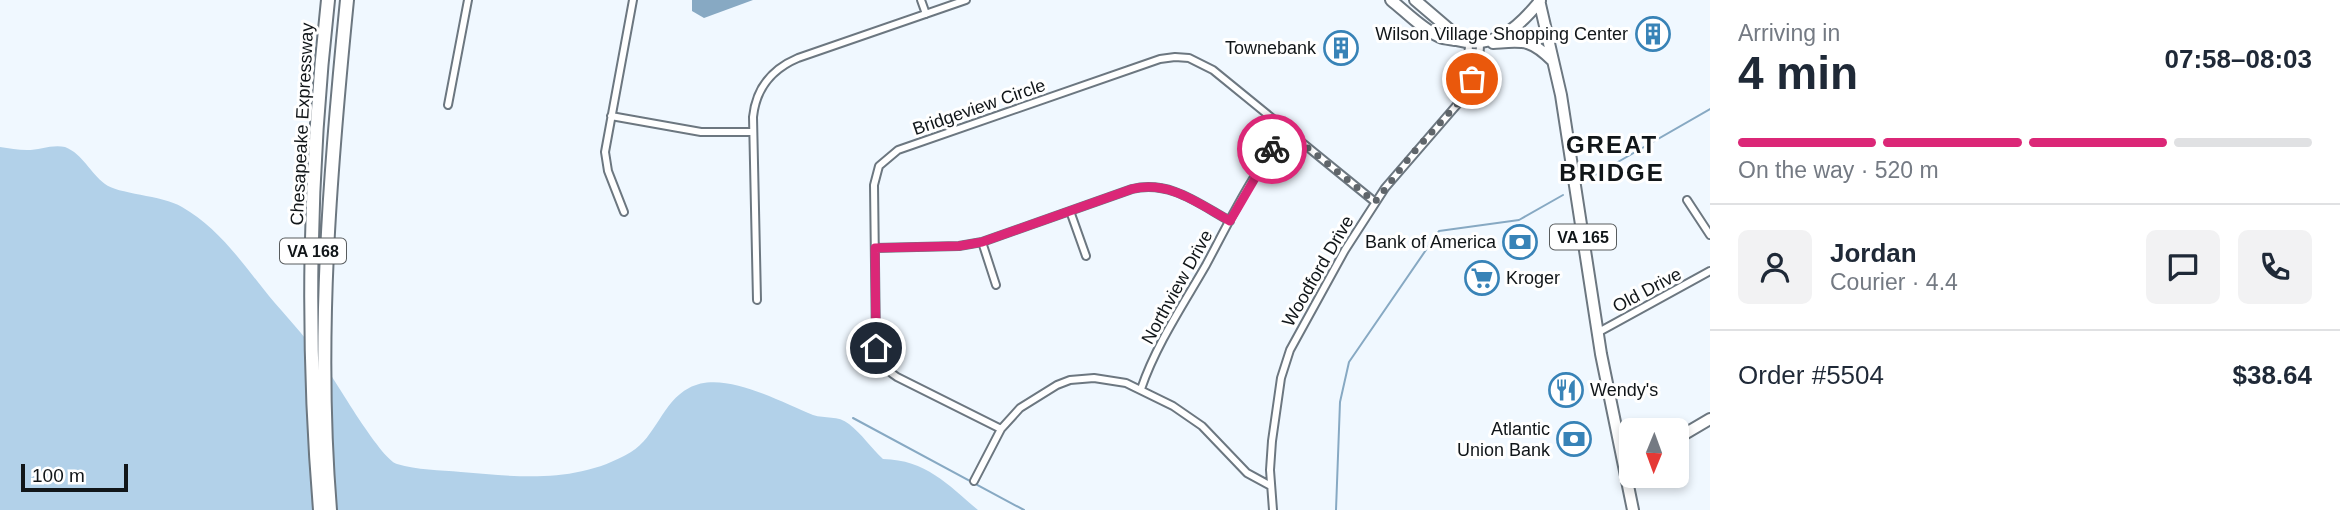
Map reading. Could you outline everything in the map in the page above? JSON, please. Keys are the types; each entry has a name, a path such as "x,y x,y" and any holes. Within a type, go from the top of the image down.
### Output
{"highway":[{"name":"Chesapeake Expressway","path":"324,506 313,406 312,287 320,90 328,0"},
{"name":"Chesapeake Expressway","path":"324,506 324,298 328,195 347,0"}],"main road":[{"path":"1391,0 1441,38 1477,43 1528,42 1540,48 1554,62"},
{"path":"1399,0 1422,16 1434,17"},
{"path":"1415,0 1449,29 1454,40"},
{"name":"VA 165","path":"1477,43 1497,38 1518,25 1540,0"},
{"name":"VA 165","path":"1540,0 1567,129 1597,332 1619,426"},
{"path":"1689,431 1710,419"},
{"path":"1631,488 1633,510"}],"street":[{"path":"448,105 468,0"},
{"path":"624,212 605,152 633,0"},
{"path":"921,0 926,14"},
{"path":"757,300 753,132 754,110 759,92 782,65 966,0"},
{"path":"1472,79 1468,70 1477,43"},
{"name":"Woodford Drive","path":"1273,510 1272,441 1286,360 1307,318 1375,202 1413,153 1468,92 1479,68 1477,43"},
{"name":"Bridgeview Circle","path":"1001,429 897,377 882,365 876,344 876,174 882,162 889,156 917,142 1160,59 1185,57 1205,65 1375,202"},
{"path":"611,116 701,132 753,132"},
{"name":"Northview Drive","path":"1141,389 1152,360 1230,221 1273,147 1287,131"},
{"path":"875,248 959,246 982,242 1132,189 1157,186 1181,194 1230,221"},
{"path":"1687,200 1710,235"},
{"path":"1070,211 1086,256"},
{"path":"982,242 996,285"},
{"name":"Old Drive","path":"1597,332 1710,271"},
{"path":"974,481 1001,429 1010,417 1030,400 1070,380 1109,379 1141,389 1173,406 1202,426 1247,473 1271,486"}],"shaded area":[{"path":"692,0 753,0 704,18 692,11"},
{"path":"0,147 27,150 65,147 77,154 105,184 173,203 208,225 230,247 318,355 368,432 389,459 397,464 429,470 526,476 569,474 590,469 611,462 640,446 680,394 703,383 718,382 751,390 813,415 845,421 883,459 898,460 924,469 946,483 978,510 0,510"}],"waterway":[{"path":"1590,178 1710,109"},
{"path":"1336,510 1340,402 1349,362 1439,231 1519,220 1563,195"},
{"path":"853,418 1024,510"}],"way so far":[{"path":"1272,149 1287,131 1375,202 1413,153 1468,92 1472,79"}],"place":[{"name":"Wilson Village Shopping Center","path":"1653,34"},
{"name":"Townebank","path":"1341,48"},
{"name":"Bank of America","path":"1520,242"},
{"name":"Kroger","path":"1482,278"},
{"name":"Wendy's","path":"1566,390"},
{"name":"Atlantic Union Bank","path":"1574,439"}],"district":[{"name":"GREAT BRIDGE","path":"1612,158"}],"route":[{"path":"876,348 875,248 959,246 982,242 1132,189 1151,186 1165,187 1181,194 1230,221 1272,149"}]}
